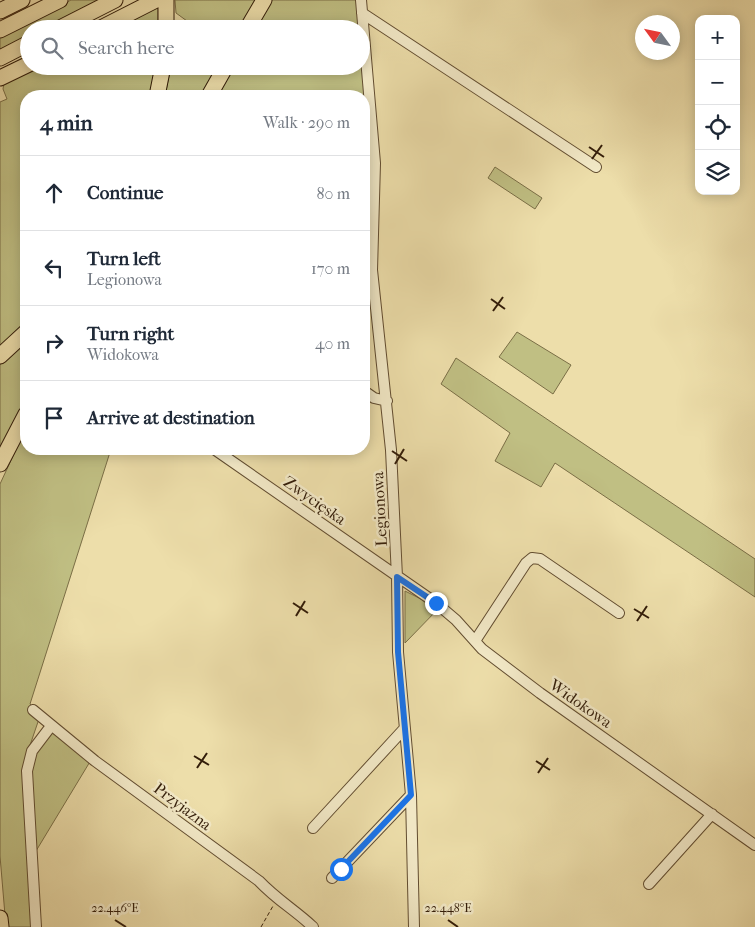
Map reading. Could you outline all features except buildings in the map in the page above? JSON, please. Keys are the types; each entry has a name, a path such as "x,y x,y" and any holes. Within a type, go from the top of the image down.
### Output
{"highway":[{"path":"0,30 60,0"},
{"path":"76,20 115,0"},
{"path":"117,20 156,0"},
{"path":"166,0 166,20"},
{"path":"252,20 264,0"},
{"path":"0,58 20,48"},
{"path":"0,78 20,68"},
{"path":"158,90 161,75"},
{"path":"212,90 221,75"},
{"path":"0,356 20,338"},
{"path":"0,464 20,426"},
{"path":"0,918 1,927"}],"street":[{"name":"Legionowa","path":"361,0 363,20"},
{"path":"362,13 596,167"},
{"name":"Legionowa","path":"367,75 369,90"},
{"name":"Legionowa","path":"370,105 375,163 372,270 387,401 397,577 398,652 411,795 414,927"},
{"path":"370,395 387,401"},
{"name":"Zwycięska","path":"223,455 397,577"},
{"path":"475,641 526,563 532,558 540,559 619,613"},
{"name":"Widokowa","path":"397,577 449,613 475,641 540,693 755,844"},
{"name":"Przyjazna","path":"33,710 60,734 259,881 277,900 299,913 313,927"},
{"path":"36,927 27,771 32,751 51,726"},
{"path":"313,828 404,729"},
{"path":"332,878 411,795"},
{"path":"650,884 712,814"}],"path":[{"path":"261,927 277,900"}],"shaded area":[{"path":"71,0 106,0 66,20 32,20"},
{"path":"175,0 261,0 249,20 186,20 176,13"},
{"path":"272,0 357,0 359,20 260,20"},
{"path":"158,4 158,20 127,20"},
{"path":"20,26 20,43 0,53 0,36"},
{"path":"20,74 155,75 152,90 20,90 20,328 0,348 0,102 7,99 3,89 4,83"},
{"path":"169,75 215,75 206,90 166,90"},
{"path":"228,75 364,75 365,90 219,90"},
{"path":"495,167 542,198 535,209 488,178"},
{"path":"517,332 571,365 553,394 499,357"},
{"path":"20,347 20,417 0,454 0,365"},
{"path":"456,358 755,559 755,597 555,463 541,487 495,461 510,433 441,384"},
{"path":"20,441 20,455 109,455 30,704 41,713 25,760 36,927 6,927 0,856 0,484"},
{"path":"405,591 439,608 405,643"},
{"path":"51,732 91,760 36,851 30,775 35,753"}],"route":[{"path":"341,869 411,795 398,652 397,577 436,603"}]}
